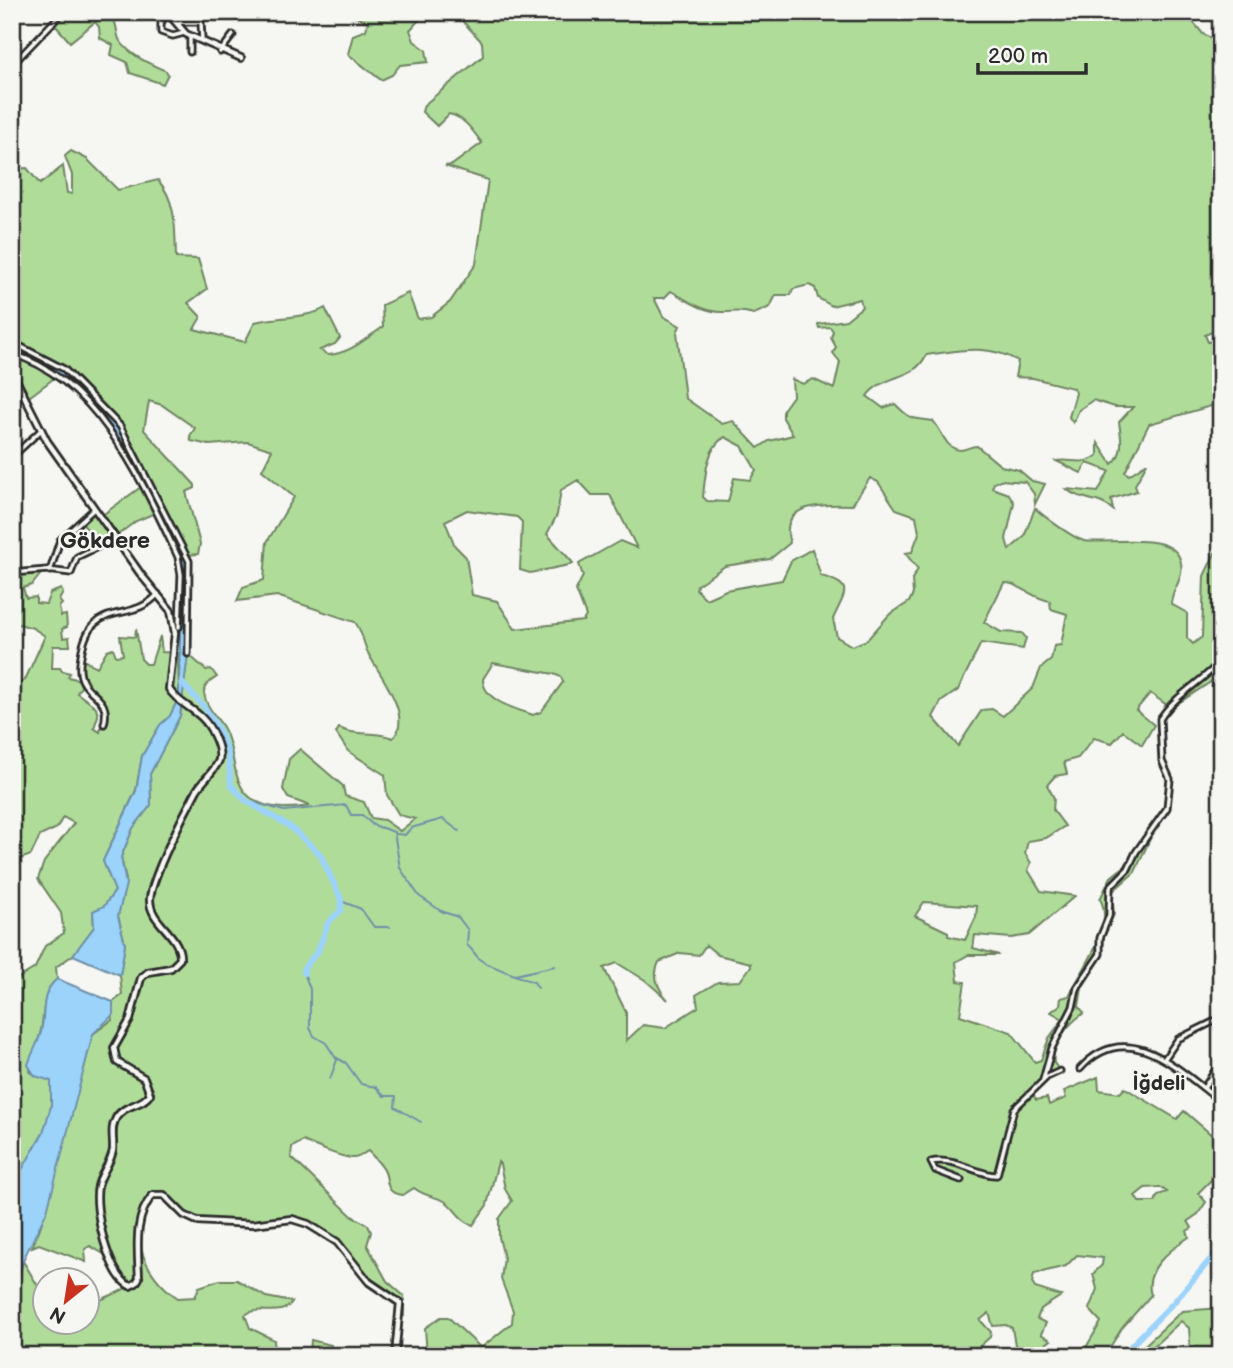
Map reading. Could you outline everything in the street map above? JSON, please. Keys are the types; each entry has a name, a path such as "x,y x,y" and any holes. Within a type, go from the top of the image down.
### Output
{"street":[{"path":"12,65 63,12"},
{"path":"184,33 173,36 161,32 161,23 167,12 184,33 202,40 220,52 241,58"},
{"path":"179,24 184,12"},
{"path":"199,21 202,12"},
{"path":"179,24 199,21"},
{"path":"199,21 203,25 202,40"},
{"path":"220,52 233,35"},
{"path":"190,36 191,52"},
{"path":"12,342 52,361 120,426 185,548 191,576 182,627 174,640 169,689 174,696 205,719 220,755 216,766 193,800 151,894 153,913 177,944 180,959 171,968 148,972 141,978 130,1020 114,1048 117,1062 144,1079 150,1094 145,1100 122,1110 114,1123 113,1150 97,1194 101,1230 122,1280 130,1286 139,1278 138,1233 144,1209 153,1195 164,1195 184,1215 197,1221 253,1224 302,1221 337,1241 369,1282 400,1303 396,1356"},
{"path":"12,355 47,369 88,398 111,431 178,557 182,627 188,654"},
{"path":"12,372 40,431 182,627"},
{"path":"12,457 40,431"},
{"path":"50,571 60,540 94,509"},
{"path":"12,550 15,572 71,573 77,556 116,538"},
{"path":"104,724 106,713 100,700 81,681 80,664 87,636 106,615 147,603 158,594"},
{"path":"1043,1080 1054,1042 1073,1007 1077,988 1100,954 1100,938 1109,916 1110,887 1128,869 1136,852 1167,808 1170,779 1162,761 1160,719 1176,699 1204,679 1221,661"},
{"path":"1165,1058 1178,1039 1221,1018"},
{"path":"1080,1069 1094,1056 1116,1047 1165,1058 1221,1102"},
{"path":"1204,1088 1221,1061"},
{"path":"961,1180 935,1170 931,1162 966,1165 988,1175 997,1175 1011,1115 1043,1080 1060,1071"}],"green space":[{"path":"63,12 89,18 104,15 110,17 115,22 124,46 141,59 166,71 168,74 163,84 130,73 127,62 111,55 113,45 100,38 99,27 95,22 70,42 55,25 49,27"},
{"path":"355,12 426,12 410,30 414,41 426,50 428,62 400,65 392,75 381,80 348,54 353,35 366,30 368,22 354,16"},
{"path":"454,12 1185,12 1203,34 1221,43 1221,328 1205,335 1208,342 1221,339 1221,403 1149,424 1125,472 1129,475 1147,463 1135,485 1137,491 1111,499 1113,510 1066,489 1098,492 1109,471 1087,463 1081,473 1056,461 1093,459 1098,455 1098,443 1112,464 1120,450 1119,422 1133,407 1115,407 1093,400 1079,410 1073,423 1069,417 1076,393 1073,388 1033,378 1015,377 1018,361 1006,355 983,350 961,350 926,355 915,369 882,384 867,396 883,408 895,404 911,417 933,421 947,443 955,449 977,446 1001,466 1019,470 1032,481 1045,484 1035,504 1034,494 1025,482 1001,480 994,483 992,488 1009,494 1014,503 1006,539 1009,550 1024,537 1035,508 1084,541 1154,542 1176,552 1181,569 1171,604 1187,613 1187,638 1193,644 1202,637 1204,576 1221,541 1221,669 1212,681 1171,708 1150,693 1136,710 1154,725 1142,745 1123,731 1112,743 1094,738 1078,758 1064,762 1067,774 1055,776 1047,785 1054,798 1053,810 1065,826 1046,838 1028,841 1025,853 1031,863 1028,870 1041,891 1075,896 1029,935 1011,938 975,935 973,948 999,955 968,955 956,962 958,981 965,982 960,1015 1011,1032 1035,1062 1041,1060 1049,1038 1063,1019 1051,1012 1060,1005 1061,998 1069,996 1100,936 1104,910 1100,899 1111,877 1125,866 1135,848 1159,819 1135,872 1112,892 1114,914 1104,937 1102,957 1082,988 1079,1006 1084,1013 1067,1028 1055,1049 1054,1063 1060,1071 1050,1075 1032,1092 1036,1100 1047,1098 1049,1105 1066,1098 1064,1091 1098,1077 1099,1090 1120,1093 1125,1088 1177,1119 1184,1111 1221,1143 1221,1170 1198,1193 1206,1202 1198,1214 1188,1221 1192,1228 1187,1231 1189,1237 1154,1269 1151,1295 1122,1328 1105,1355 1081,1356 1101,1322 1089,1309 1097,1289 1093,1274 1102,1265 1103,1258 1077,1255 1066,1266 1034,1274 1032,1283 1035,1288 1061,1296 1041,1309 1037,1319 1046,1323 1041,1334 1051,1340 1030,1356 1017,1356 1021,1349 1015,1345 1012,1328 1006,1325 993,1326 989,1313 980,1320 991,1332 990,1337 980,1346 978,1352 966,1356 427,1356 425,1328 441,1317 448,1317 481,1348 512,1323 513,1311 501,1279 504,1258 499,1237 499,1219 512,1201 505,1189 500,1164 498,1162 487,1205 473,1225 465,1221 446,1202 414,1188 403,1195 392,1192 384,1170 368,1151 358,1157 349,1158 303,1141 292,1147 291,1157 352,1216 368,1225 371,1232 367,1245 387,1281 404,1296 404,1316 401,1316 400,1303 377,1289 342,1246 297,1220 262,1224 192,1219 169,1198 156,1194 146,1207 139,1235 141,1250 155,1277 178,1298 195,1297 199,1287 220,1280 237,1280 266,1297 292,1302 282,1310 256,1311 245,1315 250,1328 274,1340 275,1354 12,1356 12,1300 23,1261 32,1276 32,1336 102,1336 102,1300 129,1286 107,1256 90,1246 85,1249 86,1262 39,1244 32,1247 44,1214 93,1034 112,1020 113,1002 122,995 120,975 125,944 118,916 126,880 121,857 133,828 151,805 150,774 180,716 188,654 206,670 211,669 217,677 205,688 205,698 227,735 236,774 244,791 251,798 279,808 310,806 288,798 283,789 289,759 300,749 343,786 345,796 364,802 371,818 384,820 400,831 415,819 399,815 387,795 385,775 348,751 336,733 339,728 393,738 398,729 397,707 355,622 277,596 237,601 243,587 264,580 267,542 294,497 262,470 272,450 248,442 209,445 191,441 190,436 195,428 162,405 149,401 144,430 195,485 195,488 186,492 200,544 198,554 187,555 135,453 52,361 12,342 12,169 27,168 40,184 63,166 67,193 72,194 72,175 65,156 71,151 87,159 118,190 158,180 172,207 176,258 198,259 207,289 188,303 201,317 194,329 245,342 255,322 301,316 325,308 340,338 335,344 320,350 328,355 336,354 357,345 383,327 382,305 408,293 418,319 431,317 450,302 476,264 488,180 445,166 452,165 482,143 459,118 449,114 437,126 422,112 424,105 483,56 482,42","holes":["809,285 815,288 818,298 832,306 860,299 862,307 846,320 818,324 819,328 830,327 833,331 831,338 836,347 833,353 840,362 834,389 813,379 803,384 792,379 793,396 783,410 783,418 793,435 769,441 758,448 733,421 722,424 685,398 677,332 680,326 663,316 654,298 664,298 671,291 708,310 754,314 770,307 776,295 791,295 793,289","725,437 742,446 756,470 750,480 734,478 728,502 707,501 703,497 710,455","870,478 878,482 896,509 916,516 919,533 912,552 905,553 918,569 912,579 913,594 909,602 889,615 867,640 852,646 837,637 833,619 843,596 843,586 821,576 812,549 791,561 782,580 726,590 706,599 696,589 697,585 725,566 770,559 790,543 788,530 791,520 806,508 852,505","578,480 592,495 610,495 637,548 620,541 579,564 583,576 576,590 586,616 583,621 515,629 497,601 472,595 466,557 455,546 445,521 467,510 517,517 522,522 520,570 530,573 569,565 573,563 547,534 557,515 561,490","1004,583 1050,601 1051,609 1067,614 1061,645 1054,646 1051,660 1041,668 1033,688 1003,716 992,709 982,710 958,746 933,717 941,702 958,690 981,643 1023,649 1026,638 1022,633 1001,632 984,622","493,663 554,674 561,677 563,682 541,712 533,715 494,698 484,687 483,679","924,902 977,906 976,917 965,940 948,936 948,932 915,916","706,945 718,955 751,963 751,966 740,981 718,982 696,995 698,1007 665,1028 643,1025 626,1041 626,1012 604,968 617,963 645,980 668,1000 659,988 657,968 659,962 680,953 699,955","1160,1187 1167,1192 1158,1195 1155,1202 1139,1202 1135,1196 1145,1188"]},
{"path":"12,353 57,376 25,400 12,372"},
{"path":"141,487 155,513 136,521 102,547 80,521 94,509 101,516"},
{"path":"44,570 32,585 23,588 26,598 36,597 36,603 46,604 50,593 61,589 63,593 59,607 61,616 66,615 67,627 62,629 63,638 69,637 70,646 53,646 52,668 60,668 70,673 68,677 80,680 81,659 97,667 107,650 113,648 116,656 123,655 120,636 135,637 136,629 141,659 146,664 151,664 160,636 162,652 178,653 179,697 170,716 157,730 142,756 136,790 103,861 115,891 104,906 93,913 94,927 73,955 56,967 57,979 48,990 30,1072 51,1081 51,1109 35,1151 12,1187 12,982 35,968 45,946 64,933 61,913 38,879 44,862 74,823 63,817 57,828 40,836 31,855 12,862 12,688 25,680 45,636 33,628 19,624 12,629 12,591 19,589 17,582 12,583 12,573","holes":["82,685 92,691 105,709 100,732 94,728 98,716 96,707 77,693"]},
{"path":"1221,1308 1221,1323 1217,1328 1221,1331 1221,1356 1191,1356 1189,1328 1181,1321 1143,1356 1128,1356 1146,1344 1182,1311"},
{"path":"311,1340 331,1345 330,1356 306,1356 310,1352"}],"water":[{"path":"12,342 64,369 114,418 189,561 188,654 180,716 150,774 151,805 133,828 121,857 126,884 118,916 125,944 120,975 73,955 94,927 93,911 104,906 115,891 103,861 136,791 142,756 160,725 170,716 179,697 181,575 176,552 107,424 57,376 12,353"},
{"path":"57,979 113,1002 113,1015 93,1034 47,1211 24,1258 12,1300 12,1187 43,1133 51,1106 51,1081 35,1076 28,1065 41,1032 45,997"}],"waterway":[{"path":"182,683 205,708 219,730 228,754 231,785 245,800 289,826 320,854 341,899 341,910 328,923 318,951 304,968 304,973"},
{"path":"245,800 284,811 346,805 351,815 362,815 373,825 394,832 400,868 419,896 441,911 458,917 468,930 467,945 485,963 534,982 538,988"},
{"path":"397,834 405,835 411,828 443,819 459,831"},
{"path":"341,901 361,909 374,927 390,927"},
{"path":"515,975 555,966"},
{"path":"304,973 310,989 310,1028 314,1036 326,1043 337,1060 330,1079"},
{"path":"335,1057 346,1063 361,1084 376,1087 384,1096 396,1096 395,1107 421,1122"},
{"path":"1121,1356 1174,1302 1221,1247"}],"district":[{"name":"Gökdere","path":"105,541"},
{"name":"İğdeli","path":"1159,1083"}]}
